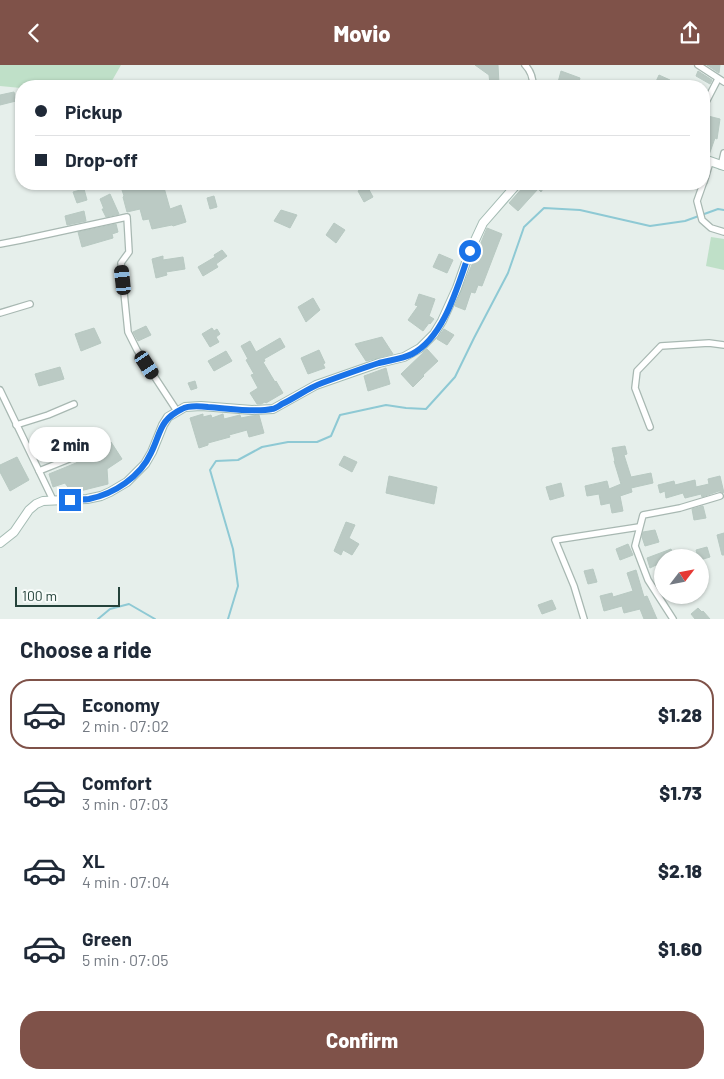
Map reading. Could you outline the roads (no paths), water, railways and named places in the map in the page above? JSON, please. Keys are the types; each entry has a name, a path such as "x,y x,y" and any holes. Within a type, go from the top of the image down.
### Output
{"main road":[{"path":"710,162 723,166"},
{"path":"0,543 14,532 29,510 36,504 53,500 87,499 101,496 119,487 145,464 152,452 162,425 168,417 185,407 273,409 322,383 379,363 404,357 420,348 434,334 442,321 483,223 512,190"}],"street":[{"path":"525,65 530,70 533,80"},
{"path":"698,65 721,81 710,97"},
{"path":"723,166 724,153"},
{"path":"701,190 697,201 702,220 711,229 724,232"},
{"path":"0,244 127,217 129,252 121,263 128,332 177,411"},
{"path":"0,313 30,304"},
{"path":"650,427 635,388 637,371 662,346 709,343 724,345"},
{"path":"0,390 53,500"},
{"path":"16,425 74,404"},
{"path":"39,471 69,459 105,439"},
{"path":"673,619 648,580 635,546 643,515 680,509 720,496"},
{"path":"584,619 574,586 555,539 639,527"}],"waterway":[{"path":"228,619 238,586 233,549 210,470 216,461 238,460 262,447 288,442 317,442 331,436 340,415 386,405 426,409 455,377 508,273 524,227 544,208 580,210 650,226 685,221 718,209 724,210"},
{"path":"98,619 110,609 129,604 155,619"}]}
